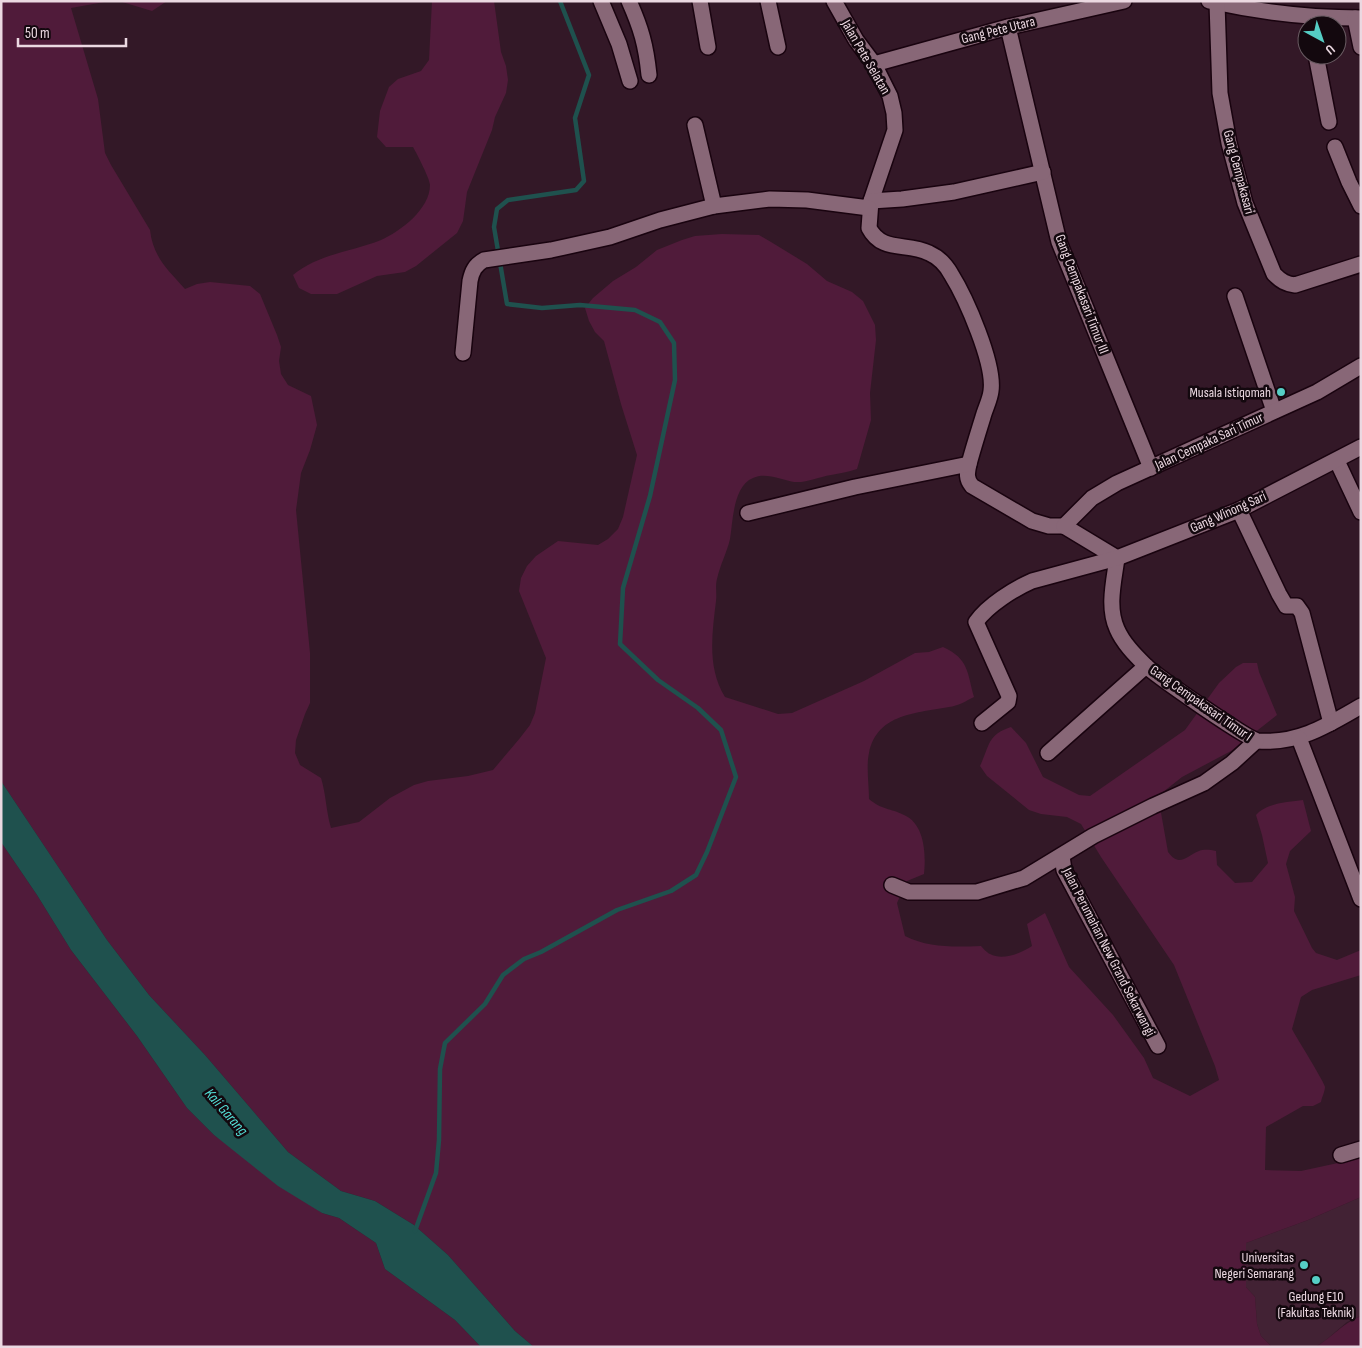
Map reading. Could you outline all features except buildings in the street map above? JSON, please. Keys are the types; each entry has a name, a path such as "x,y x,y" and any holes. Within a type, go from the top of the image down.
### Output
{"street":[{"path":"600,1 619,44 630,81"},
{"path":"629,1 641,28 648,58 649,75"},
{"path":"700,1 708,47"},
{"path":"768,1 778,47"},
{"name":"Jalan Pete Selatan","path":"834,1 856,40 874,64 890,96 894,113 895,130 870,205"},
{"name":"Gang Pete Utara","path":"874,64 1008,27 1124,1"},
{"path":"1213,2 1297,18"},
{"name":"Gang Cempakasari","path":"1213,2 1220,93 1230,143 1245,203 1274,274 1287,284 1295,285 1361,264"},
{"path":"1358,18 1361,47"},
{"name":"Gang Cempakasari Timur III","path":"1008,27 1059,242 1151,468"},
{"path":"1318,65 1328,122"},
{"path":"695,124 714,206"},
{"path":"1335,147 1361,206"},
{"path":"463,353 470,280 477,264 484,260 550,250 610,237 660,220 714,206 770,199 870,205 954,192 1043,172"},
{"path":"870,205 868,228 877,240 885,244 920,249 933,255 943,263 957,285 978,328 991,377 991,392 969,464 967,476 972,486 1032,521 1049,526 1064,526 1117,558"},
{"path":"1235,296 1274,411"},
{"name":"Jalan Cempaka Sari Timur","path":"1064,526 1092,498 1118,483 1317,392 1361,366"},
{"name":"Gang Winong Sari","path":"982,722 1008,702 1009,696 976,622 982,614 1020,587 1032,581 1117,558 1239,510 1361,447"},
{"path":"1337,460 1361,512"},
{"path":"748,513 855,487 969,464"},
{"path":"1239,510 1286,605 1297,606 1302,613 1331,723"},
{"name":"Gang Cempakasari Timur I","path":"1117,558 1111,608 1116,628 1122,640 1146,666 1202,706 1256,741 1300,738 1361,706"},
{"path":"1048,753 1146,666"},
{"path":"1300,738 1361,900"},
{"name":"Gang Cempakasari Timur I","path":"892,886 909,892 977,892 1024,878 1093,836 1204,783 1232,763 1256,741"},
{"name":"Jalan Perumahan New Grand Sekarwangi","path":"1062,856 1064,870 1158,1046"},
{"path":"1341,1155 1361,1149"}],"shaded area":[{"path":"1,1 110,1 71,8 98,99 105,153 111,165 150,230 158,256 185,289 197,284 210,282 250,286 260,294 281,347 279,361 281,374 288,385 311,396 317,425 301,473 296,510 310,653 310,703 296,740 295,753 300,765 321,778 331,828 359,822 390,798 414,785 493,770 530,725 535,713 546,658 519,591 521,578 527,566 536,556 558,541 598,545 608,539 618,529 623,517 637,455 604,341 595,332 585,308 593,298 613,281 636,267 657,250 695,236 722,234 759,235 807,264 827,281 852,292 863,301 875,325 876,340 870,393 871,420 857,469 799,482 758,476 746,482 741,488 733,514 730,539 716,582 712,638 713,663 719,686 725,697 778,714 792,713 864,681 915,653 929,652 943,647 958,656 966,667 974,697 956,706 912,714 890,722 873,740 868,758 869,799 882,807 911,819 916,825 923,841 924,874 907,881 897,903 905,936 932,945 981,946 986,952 1000,957 1023,951 1032,946 1027,924 1045,913 1069,967 1113,1015 1144,1058 1153,1078 1190,1096 1219,1080 1174,965 1081,824 1067,817 1041,814 1029,810 987,776 980,766 993,737 1011,727 1026,743 1043,777 1079,795 1090,796 1185,730 1219,683 1236,667 1243,663 1257,663 1277,715 1231,751 1182,777 1158,796 1168,852 1172,857 1180,860 1201,850 1216,851 1217,865 1235,883 1252,882 1268,863 1256,815 1271,806 1284,802 1303,800 1311,831 1290,851 1286,864 1295,897 1294,911 1316,953 1337,960 1361,950 1361,975 1312,990 1301,997 1292,1029 1320,1077 1325,1090 1321,1102 1313,1106 1303,1106 1266,1127 1265,1170 1301,1171 1361,1158 1361,1197 1308,1220 1246,1243 1246,1287 1255,1297 1257,1324 1261,1336 1272,1347 534,1347 515,1331 448,1255 414,1225 375,1201 341,1191 288,1152 205,1055 149,995 107,940 1,781"},
{"path":"119,1 167,1 152,11"},
{"path":"432,1 494,1 501,52 508,80 506,93 467,192 463,221 457,233 416,266 405,272 377,276 337,294 311,294 299,288 293,275 313,262 389,236 420,211 429,194 429,182 413,147 386,147 377,137 380,111 389,87 398,79 421,71 429,60"},
{"path":"1,842 71,950 137,1036 187,1108 214,1135 322,1213 339,1218 376,1243 385,1269 455,1320 481,1347 1,1347"},
{"name":"Universitas Negeri Semarang","path":"1361,1197 1361,1316 1347,1322 1316,1347 1272,1347 1261,1336 1257,1324 1255,1297 1246,1287 1246,1243 1308,1220"},
{"path":"1361,1316 1361,1347 1316,1347 1349,1322"}],"water":[{"name":"Kali Garang","path":"1,781 107,940 149,995 205,1055 288,1152 341,1191 375,1201 414,1225 448,1255 515,1331 534,1347 481,1347 455,1320 385,1269 376,1243 339,1218 322,1213 278,1186 214,1135 187,1108 137,1036 71,950 1,842"}],"waterway":[{"path":"415,1231 436,1173 439,1140 440,1069 445,1043 485,1004 503,975 524,959 541,952 617,910 671,891 696,875 736,777 721,730 698,708 658,680 620,644 623,588 650,496 675,380 674,343 660,322 635,310 580,305 542,308 507,304 494,227 497,209 508,200 576,190 584,181 575,118 589,75 560,1"}],"place":[{"name":"Musala Istiqomah","path":"1281,392"},
{"name":"Universitas Negeri Semarang","path":"1304,1265"},
{"name":"Gedung E10 (Fakultas Teknik)","path":"1316,1280"}]}
